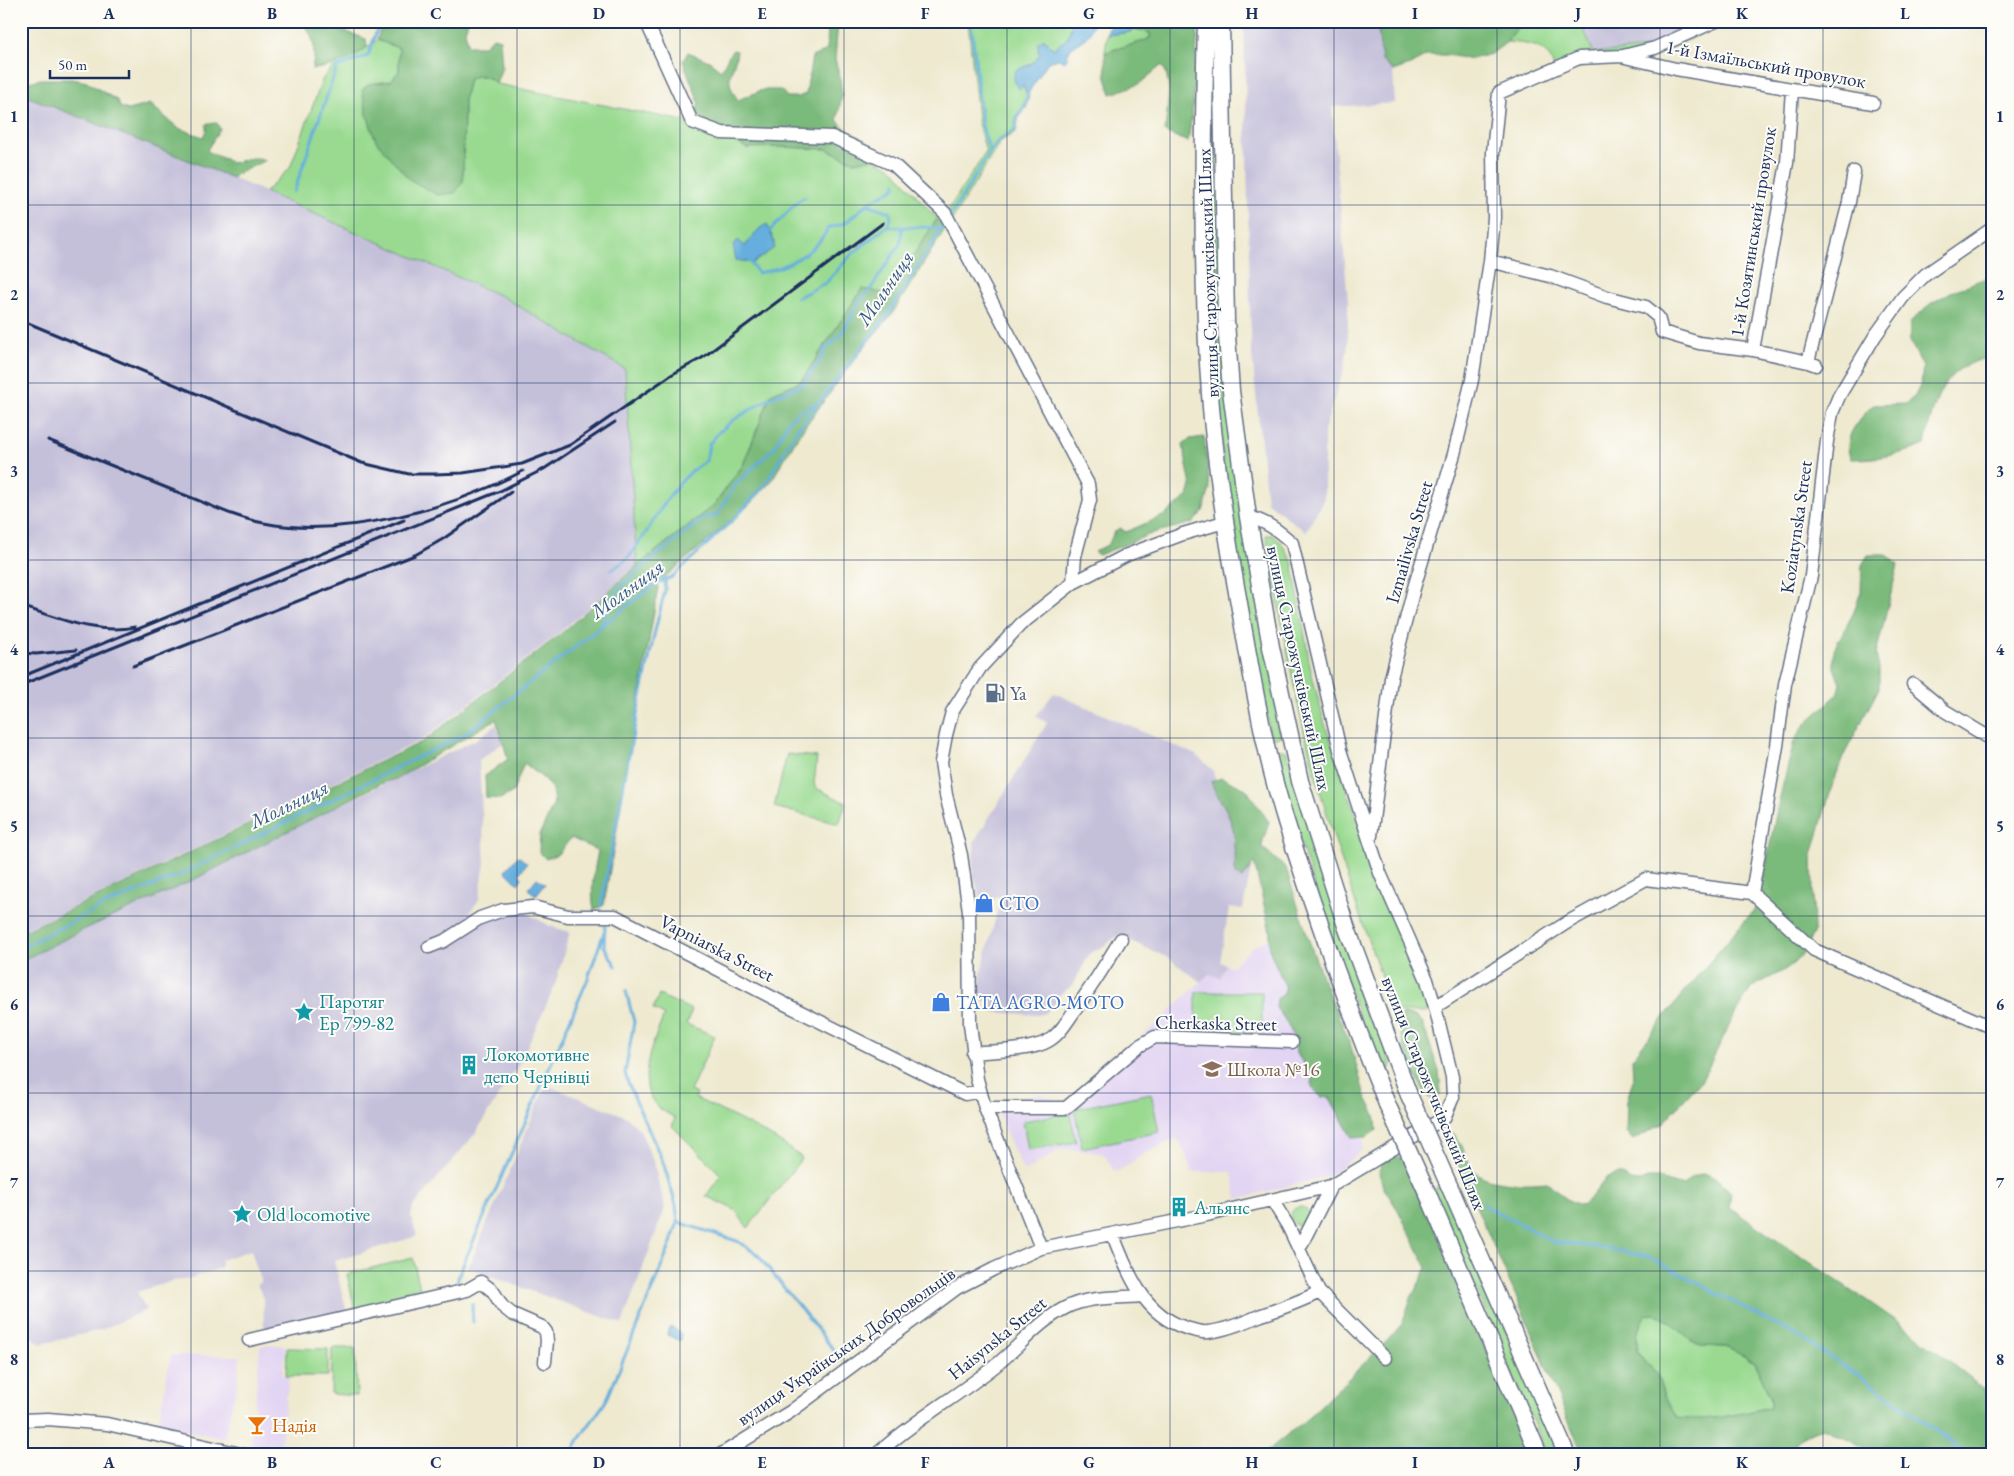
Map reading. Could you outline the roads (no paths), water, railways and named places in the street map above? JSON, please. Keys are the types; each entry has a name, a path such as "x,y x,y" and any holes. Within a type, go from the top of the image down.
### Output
{"main road":[{"name":"вулиця Старожучківський Шлях","path":"1206,21 1203,143 1206,322 1210,396 1224,522 1266,747 1295,850 1349,1008 1379,1086 1430,1199 1538,1455"},
{"name":"вулиця Старожучківський Шлях","path":"1222,21 1226,322 1232,391 1248,517 1290,741 1300,781 1331,880 1401,1077 1567,1455"},
{"path":"1206,322 1226,322"},
{"path":"1266,747 1290,741"},
{"path":"1379,1086 1401,1077"}],"street":[{"path":"646,21 692,122 722,133 832,137 894,165 945,213 1088,484 1090,500 1075,556 1073,583"},
{"path":"1623,56 1656,48 1716,21"},
{"name":"1-й Ізмаїльський провулок","path":"1623,56 1676,69 1873,103"},
{"name":"Izmailivska Street","path":"1444,1118 1453,1097 1452,1077 1427,980 1380,873 1370,841 1391,678 1414,588 1454,454 1470,389 1490,261 1494,218 1493,152 1499,93 1579,58 1623,56"},
{"name":"1-й Козятинський провулок","path":"1753,350 1787,163 1792,90"},
{"path":"1490,261 1550,276 1608,297 1646,307 1658,317 1662,332 1699,343 1753,350 1812,363 1849,202 1854,172"},
{"name":"Koziatynska Street","path":"1752,893 1777,746 1785,684 1811,576 1832,413 1839,396 1875,336 1903,297 1925,275 1993,228"},
{"path":"1248,517 1256,518 1276,528 1292,543 1340,750 1370,841"},
{"path":"1041,1248 985,1108 972,1053 968,970 969,911 961,855 946,795 941,762 946,735 952,712 980,668 1021,624 1073,583 1127,555 1183,534 1224,522"},
{"path":"1913,684 1945,711 1993,740"},
{"path":"1434,1007 1568,922 1646,879 1752,893 1814,950 1991,1024"},
{"name":"Vapniarska Street","path":"429,947 444,941 480,918 503,910 533,906 568,916 615,916 965,1094 980,1091"},
{"path":"972,1053 1014,1049 1038,1045 1048,1041 1059,1032 1092,987 1121,939"},
{"name":"Cherkaska Street","path":"985,1108 1066,1108 1139,1046 1155,1037 1292,1042"},
{"name":"вулиця Українських Добровольців","path":"720,1455 790,1412 957,1288 1041,1248 1113,1235 1331,1186 1444,1118"},
{"path":"1299,1249 1331,1186"},
{"path":"1272,1200 1285,1219 1319,1292 1385,1358"},
{"path":"1113,1235 1124,1264 1143,1296 1166,1319 1174,1324 1206,1332 1233,1326 1319,1292"},
{"path":"249,1340 467,1290 481,1282 493,1291 502,1306 512,1314 542,1327 546,1332 547,1340 545,1362"},
{"name":"Haisynska Street","path":"876,1455 908,1427 967,1388 1065,1308 1082,1302 1143,1296"},
{"path":"21,1420 48,1419 107,1424 245,1455"}],"water":[{"path":"1072,21 1094,21 1088,35 1072,47 1066,61 1063,62 1059,59 1048,62 1027,95 1023,85 1020,89 1015,83 1015,71 1031,64 1041,54 1038,52 1038,43 1044,38 1053,49 1067,39"},
{"path":"1114,21 1136,21 1135,29 1130,32 1107,35 1108,29 1114,24"},
{"path":"767,224 774,241 774,248 753,263 736,260 733,245 738,240 745,246 760,228"},
{"path":"518,856 527,863 519,874 522,878 518,884 505,871"},
{"path":"537,878 545,884 536,895 528,889"},
{"path":"672,1327 681,1334 681,1341 667,1335 668,1330"}],"waterway":[{"path":"294,192 337,67 368,56 380,21"},
{"name":"Мольниця","path":"950,216 990,152 982,126 971,21"},
{"path":"990,151 1000,139 1015,130 1017,116 1024,107 1028,93"},
{"path":"868,203 895,188 896,183"},
{"path":"768,233 797,202 805,197"},
{"path":"748,259 758,273 778,268 808,252 823,237 828,228 845,223 867,204 890,212 891,219 887,226 851,255 827,282 797,298"},
{"name":"Мольниця","path":"21,948 107,904 177,876 465,734 655,584 672,577 733,520 765,485 794,434 888,314 946,221"},
{"path":"887,226 941,229"},
{"path":"611,570 630,556 680,483 706,461 709,444 719,432 732,421 771,397 802,385 820,361 825,349 841,335 860,301 870,290 900,244 902,228"},
{"path":"601,626 614,594 641,568 703,518 717,515 736,484 774,448 789,420 800,411 816,404"},
{"path":"601,906 632,739 665,590 665,580"},
{"path":"605,926 604,946 616,966"},
{"path":"457,1284 459,1274 587,981 604,932"},
{"path":"571,1455 574,1447 608,1397 678,1222 676,1205 663,1162 625,1073 634,1022 626,991"},
{"path":"1484,1205 1554,1242 1606,1248 1649,1257 1801,1338 1875,1386 1969,1455"},
{"path":"678,1222 737,1241 757,1254 841,1359"},
{"path":"472,1304 473,1322"}],"railway":[{"path":"21,320 362,463 409,474 463,473 522,464 570,445 671,375 702,358 883,223"},
{"path":"21,685 500,491 544,469 615,422"},
{"path":"48,440 232,514 253,521 295,527 328,527 397,517 464,497 495,485 523,471"},
{"path":"133,666 415,555 443,539 511,492"},
{"path":"21,677 404,520"},
{"path":"21,606 63,620 92,627 106,629 135,627"},
{"path":"21,653 36,654 76,650"}],"place":[{"name":"Ya","path":"995,693"},
{"name":"СТО","path":"984,903"},
{"name":"TATA AGRO-MOTO","path":"941,1002"},
{"name":"Паротяг Ер 799-82","path":"304,1012"},
{"name":"Локомотивне депо Чернівці","path":"469,1065"},
{"name":"Школа №16","path":"1212,1069"},
{"name":"Альянс","path":"1179,1207"},
{"name":"Old locomotive","path":"242,1214"},
{"name":"Надія","path":"257,1425"}]}
